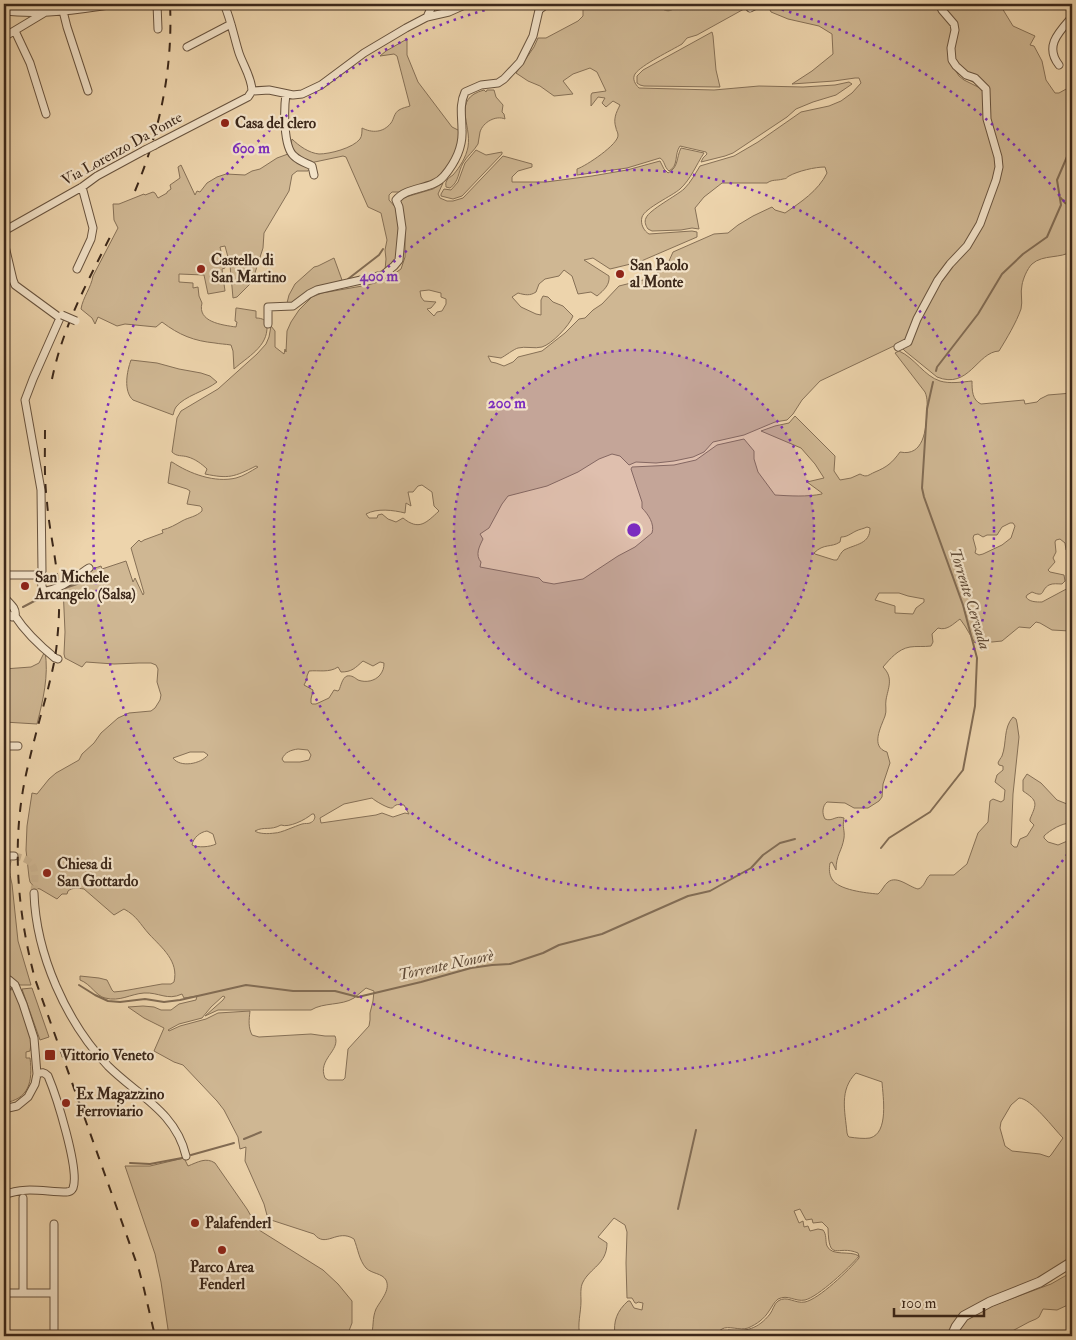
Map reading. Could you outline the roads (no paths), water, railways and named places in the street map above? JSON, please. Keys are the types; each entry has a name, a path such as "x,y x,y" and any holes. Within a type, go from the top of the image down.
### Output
{"street":[{"path":"4,11 44,13 61,9 115,4"},
{"path":"157,4 158,29"},
{"path":"225,4 239,53 251,82 252,91 265,90 293,95 302,94 321,85 382,41 427,17 449,12 466,4"},
{"path":"427,17 433,4"},
{"path":"268,324 268,307 293,306 316,290 383,274 394,266 399,260 402,228 396,200 408,192 443,178 456,158 460,146 462,132 461,105 465,92 480,85 498,83 511,72 520,62 532,41 538,10 547,4"},
{"path":"750,8 758,4"},
{"path":"898,347 908,342 917,319 938,280 967,246 980,224 999,167 987,119 986,89 974,78 966,75 952,60 951,48 955,30 954,24 939,4"},
{"path":"61,9 88,91"},
{"path":"4,38 44,13"},
{"path":"1059,65 1054,59 1052,52 1053,44 1058,34 1072,17"},
{"path":"187,48 231,24"},
{"path":"15,31 30,63 46,114"},
{"name":"Via Lorenzo Da Ponte","path":"4,231 82,187 97,176 249,96 252,91"},
{"path":"286,94 285,126 290,152 295,157 312,166 314,175"},
{"path":"77,269 91,239 92,228 82,187"},
{"path":"4,242 15,285 60,318 33,379 26,400 41,490 42,571 40,575 42,589 45,592 65,584 90,568"},
{"path":"48,310 77,321"},
{"path":"4,577 8,575 40,575"},
{"path":"4,597 15,609 15,616 25,631 58,659"},
{"path":"4,611 10,617 15,616"},
{"path":"4,746 18,746"},
{"path":"4,856 14,856"},
{"path":"34,893 36,918 44,951 70,1016 83,1036 109,1067 156,1106 169,1120 183,1142 186,1156"},
{"path":"4,978 15,985 23,1004 34,1038 37,1074 35,1084 28,1097 17,1106 4,1109"},
{"path":"4,1195 27,1190 67,1192 72,1189 74,1179 72,1160 66,1134 49,1079 44,1073 37,1074"},
{"path":"23,1198 23,1293"},
{"path":"54,1224 54,1336"},
{"path":"952,1336 964,1316 990,1302 1040,1282 1072,1262"},
{"path":"4,1293 54,1293"}],"waterway":[{"name":"Torrente Cervada","path":"936,371 937,367 978,314 1002,274 1023,254 1047,237 1061,205 1057,180 1072,145"},
{"path":"1061,198 1072,207"},
{"path":"348,279 379,255 383,249"},
{"name":"Torrente Cervada","path":"881,848 889,838 930,812 963,770 975,706 977,658 963,605 922,488 927,409 933,382"},
{"path":"62,589 80,583"},
{"path":"23,607 51,593"},
{"name":"Torrente Nonorè","path":"79,985 108,1001 120,1002 145,999 164,1002 180,1000 246,985 293,991 335,991 358,997 471,968 510,964 543,953 559,945 602,934 688,896 710,891 751,868 763,855 780,843 795,839"},
{"path":"4,991 13,988"},
{"path":"678,1209 696,1130"},
{"path":"244,1139 261,1132"},
{"path":"191,1155 234,1143"},
{"path":"130,1163 150,1164 182,1158"}],"tunnel":[{"path":"14,856 32,864 35,873 34,893"}],"railway":[{"path":"135,191 144,168 163,99 169,52 170,4"},
{"path":"52,379 69,323 111,235"},
{"path":"45,430 46,493 57,574 59,620 53,667 29,760 22,796 18,849 20,901 35,979 139,1270 155,1336"}],"place":[{"name":"Casa del clero","path":"225,123"},
{"name":"Castello di San Martino","path":"201,269"},
{"name":"San Paolo al Monte","path":"620,274"},
{"name":"San Michele Arcangelo (Salsa)","path":"25,586"},
{"name":"Chiesa di San Gottardo","path":"47,873"},
{"name":"Vittorio Veneto","path":"50,1055"},
{"name":"Ex Magazzino Ferroviario","path":"66,1103"},
{"name":"Palafenderl","path":"195,1223"},
{"name":"Parco Area Fenderl","path":"222,1250"}]}
